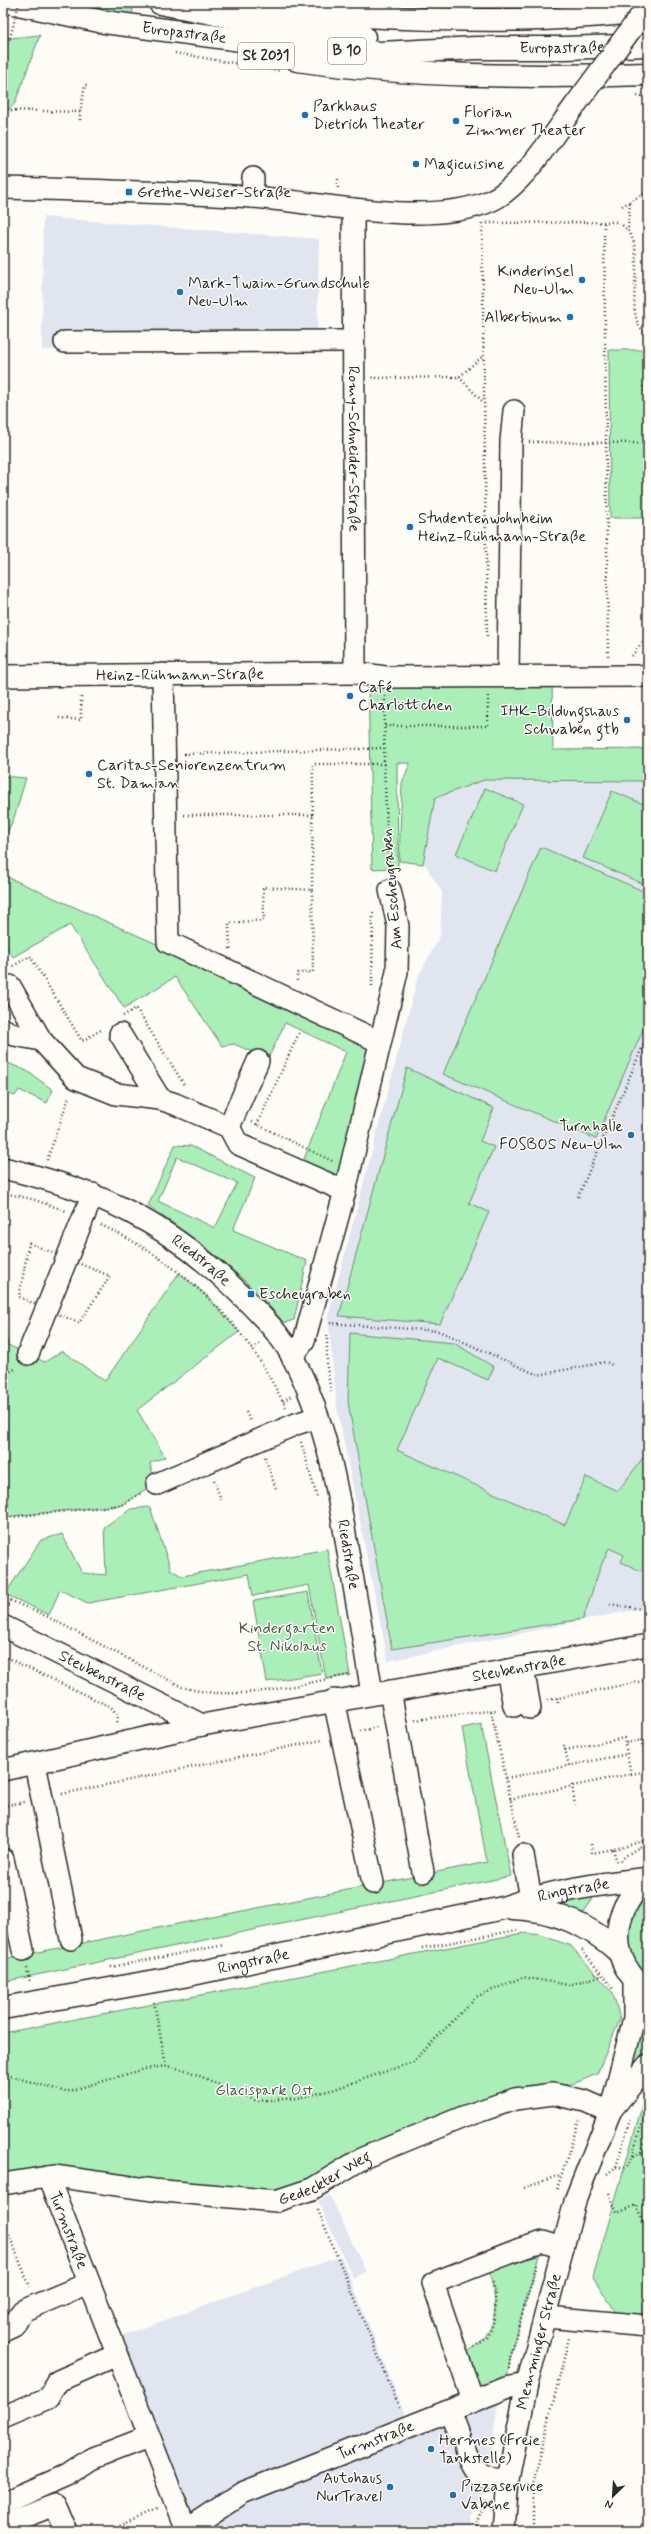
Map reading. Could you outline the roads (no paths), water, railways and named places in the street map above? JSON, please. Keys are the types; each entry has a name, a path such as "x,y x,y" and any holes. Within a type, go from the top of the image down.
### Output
{"main road":[{"name":"Europastraße","path":"13,3 104,22 311,48 382,53 476,48 565,48 648,45"},
{"name":"Europastraße","path":"160,3 305,31 476,48"},
{"path":"208,3 308,14 461,20 541,19 648,11"},
{"name":"St 2031","path":"104,22 220,49 357,69 546,77 648,74"},
{"path":"641,1986 626,1969 619,1952 618,1931 620,1918 635,1890 647,1878"},
{"name":"Ringstraße","path":"3,2008 183,1976 503,1908 531,1898 563,1890 647,1878"},
{"name":"Ringstraße","path":"503,1908 536,1909 590,1930 619,1952"}],"street":[{"path":"3,188 253,188 353,209 447,211 479,204 491,200 510,186 527,169 648,6"},
{"name":"Romy-Schneider-Straße","path":"353,209 355,667 372,676"},
{"path":"65,342 353,341"},
{"path":"498,675 514,411"},
{"path":"163,674 168,942 231,970 380,1042"},
{"name":"Heinz-Rühmann-Straße","path":"3,676 163,674 648,676"},
{"name":"Am Escheugraben","path":"292,1356 304,1341 345,1191 397,972 398,926 390,890"},
{"path":"10,986 41,1040 76,1078 116,1094 160,1099 229,1127 238,1144 345,1191"},
{"path":"3,1030 14,1035 41,1040"},
{"path":"120,1034 160,1099"},
{"path":"229,1127 258,1061"},
{"name":"Riedstraße","path":"3,1168 41,1176 93,1194 124,1207 195,1252 248,1302 292,1356 318,1417 341,1506 356,1671 381,1692"},
{"path":"28,1354 93,1194"},
{"path":"157,1484 296,1424 318,1417"},
{"name":"Steubenstraße","path":"3,1626 202,1725"},
{"name":"Steubenstraße","path":"3,1770 35,1764 202,1725 648,1644"},
{"path":"515,1669 524,1706"},
{"path":"381,1692 396,1722 423,1872"},
{"path":"334,1700 373,1883"},
{"path":"35,1764 71,1939"},
{"path":"523,1855 531,1898"},
{"path":"3,1859 23,1950"},
{"name":"Memminger Straße","path":"504,2531 500,2479 546,2317 578,2192 610,2112 641,1986"},
{"name":"Memminger Straße","path":"610,2112 648,2065"},
{"name":"Gedeckter Weg","path":"3,2184 48,2177 153,2190 276,2201 312,2189 363,2158 463,2117 515,2099 553,2094 585,2101 610,2112"},
{"name":"Turmstraße","path":"48,2177 148,2437 186,2531 242,2493 506,2388 527,2384"},
{"path":"473,2401 433,2284 486,2262 543,2242 563,2248"},
{"name":"Turmstraße","path":"3,2331 14,2326 22,2311 89,2283"},
{"path":"546,2317 648,2326"},
{"path":"3,2417 48,2398 58,2381 117,2354"},
{"path":"450,2411 473,2470 500,2479"},
{"path":"3,2503 67,2475 91,2459 148,2437"},
{"path":"3,2520 10,2522 55,2504 66,2531"}],"place":[{"name":"Parkhaus Dietrich Theater","path":"305,115"},
{"name":"Florian Zimmer Theater","path":"456,121"},
{"name":"Magicuisine","path":"416,164"},
{"name":"Grethe-Weiser-Straße","path":"129,192"},
{"name":"Kinderinsel Neu-Ulm","path":"582,280"},
{"name":"Mark-Twain-Grundschule Neu-Ulm","path":"180,292"},
{"name":"Albertinum","path":"570,317"},
{"name":"Studentenwohnheim Heinz-Rühmann-Straße","path":"410,527"},
{"name":"Café Charlöttchen","path":"350,696"},
{"name":"IHK-Bildungshaus Schwaben gtb","path":"627,720"},
{"name":"Caritas-Seniorenzentrum St. Damian","path":"89,774"},
{"name":"Turnhalle FOSBOS Neu-Ulm","path":"631,1135"},
{"name":"Escheugraben","path":"251,1294"},
{"name":"Hermes (Freie Tankstelle)","path":"431,2449"},
{"name":"Autohaus NurTravel","path":"390,2487"},
{"name":"Pizzaservice Vabene","path":"453,2495"}],"park label":[{"name":"Kindergarten St. Nikolaus","path":"287,1637"},
{"name":"Glacispark Ost","path":"264,2090"}]}
